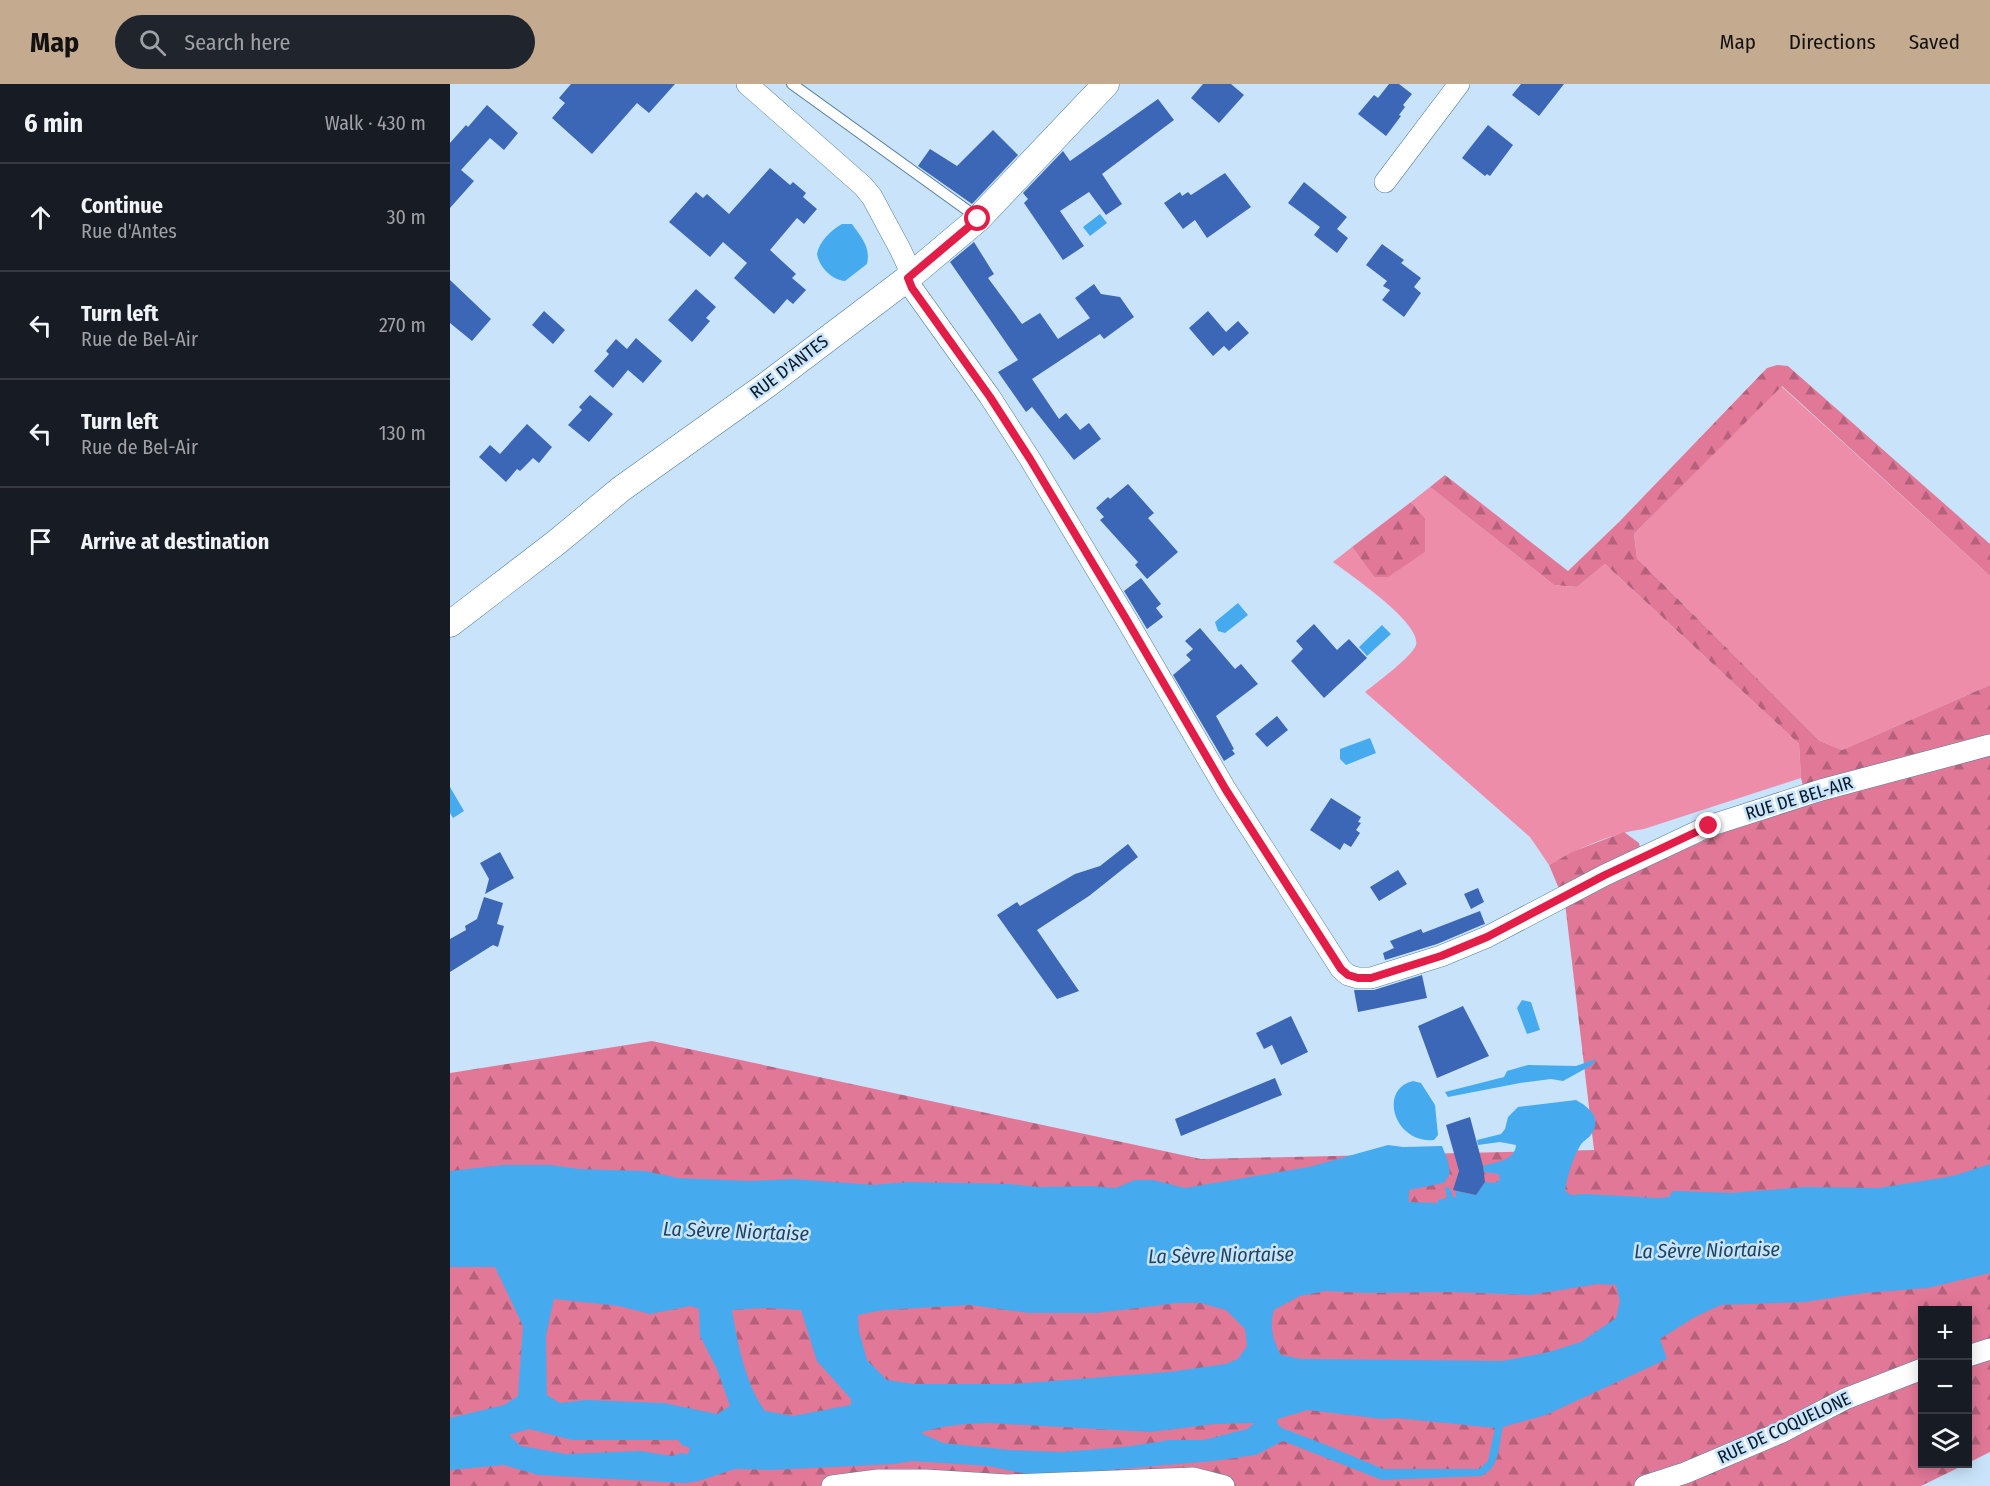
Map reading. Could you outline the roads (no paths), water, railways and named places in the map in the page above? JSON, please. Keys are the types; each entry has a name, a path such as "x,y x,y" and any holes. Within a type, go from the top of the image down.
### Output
{"street":[{"name":"RUE DE BEL-AIR","path":"747,84 863,186 872,197 908,266 908,278 917,296 983,387 1030,459 1226,790 1341,969 1348,975 1371,978 1487,937 1605,875 1709,826 1821,790 1990,745"},
{"name":"RUE D'ANTES","path":"450,624 621,489 768,384 908,278 978,219 1106,84"},
{"path":"1385,182 1459,84"},
{"path":"1972,1355 1990,1349"},
{"name":"RUE DE COQUELONE","path":"1645,1486 1685,1473 1782,1432 1845,1398 1918,1371"},
{"path":"832,1486 879,1480 926,1480 1007,1485 1193,1478 1224,1486"}],"lane":[{"path":"792,84 978,219"}],"water":[{"path":"1100,214 1107,223 1090,236 1083,227"},
{"path":"842,224 852,224 868,252 867,264 845,281 827,272 820,264 817,254 826,237"},
{"path":"1238,603 1248,615 1225,633 1218,631 1215,622"},
{"path":"1382,625 1391,634 1367,656 1359,647"},
{"path":"1370,738 1376,753 1346,765 1340,759 1340,749"},
{"path":"450,787 464,811 453,818 450,813"},
{"path":"1522,1000 1531,1002 1540,1030 1527,1034 1517,1008"},
{"path":"1596,1059 1592,1065 1563,1081 1551,1079 1520,1083 1448,1097 1445,1092 1504,1077 1507,1071 1528,1065 1576,1066"},
{"path":"1413,1081 1421,1083 1435,1105 1438,1135 1434,1140 1420,1139 1409,1134 1395,1115 1396,1094 1402,1086"},
{"name":"La Sèvre Niortaise","path":"1576,1100 1594,1115 1594,1130 1580,1146 1569,1174 1565,1191 1571,1195 1659,1198 1669,1197 1673,1191 1732,1193 1805,1187 1879,1188 1953,1176 1990,1164 1990,1273 1928,1288 1864,1293 1805,1302 1721,1305 1695,1317 1660,1339 1667,1359 1546,1415 1503,1427 1495,1462 1487,1473 1481,1476 1382,1480 1283,1441 1256,1455 1214,1461 1032,1475 988,1466 912,1461 895,1464 771,1470 735,1469 699,1481 685,1483 538,1475 504,1465 450,1470 450,1418 504,1405 518,1396 523,1326 495,1267 450,1267 450,1171 504,1165 551,1165 579,1169 645,1171 678,1178 750,1181 794,1179 873,1185 909,1182 1116,1188 1135,1180 1153,1180 1185,1188 1309,1167 1388,1145 1442,1146 1450,1174 1444,1183 1409,1190 1409,1202 1438,1203 1438,1200 1447,1198 1445,1187 1450,1188 1453,1197 1456,1197 1456,1191 1476,1195 1485,1182 1494,1183 1500,1180 1499,1174 1484,1172 1483,1166 1509,1158 1516,1145 1500,1142 1478,1145 1477,1140 1501,1134 1508,1117 1518,1107","holes":["1598,1284 1616,1285 1620,1301 1616,1318 1581,1342 1549,1352 1503,1361 1301,1359 1281,1355 1273,1333 1274,1310 1300,1296 1326,1291 1530,1295","554,1299 619,1306 650,1314 691,1306 699,1309 700,1336 717,1369 730,1406 717,1414 664,1403 586,1400 560,1403 547,1395 546,1336","1178,1303 1200,1303 1226,1310 1245,1329 1247,1346 1238,1359 1226,1364 1169,1372 1012,1384 914,1384 887,1380 867,1360 859,1331 858,1315 884,1310 970,1305 1029,1313 1097,1313","766,1308 801,1310 817,1361 851,1399 851,1405 793,1416 765,1411 747,1376 732,1310","1308,1410 1382,1419 1396,1418 1495,1428 1488,1461 1479,1469 1383,1469 1282,1428 1277,1423 1278,1419","1255,1423 1247,1429 1204,1440 1170,1440 1124,1447 1061,1452 1010,1450 943,1443 921,1433 971,1424 1151,1432 1215,1424","529,1429 572,1440 678,1440 682,1445 690,1448 688,1454 681,1453 672,1456 640,1451 566,1454 521,1446 509,1435"]}]}
